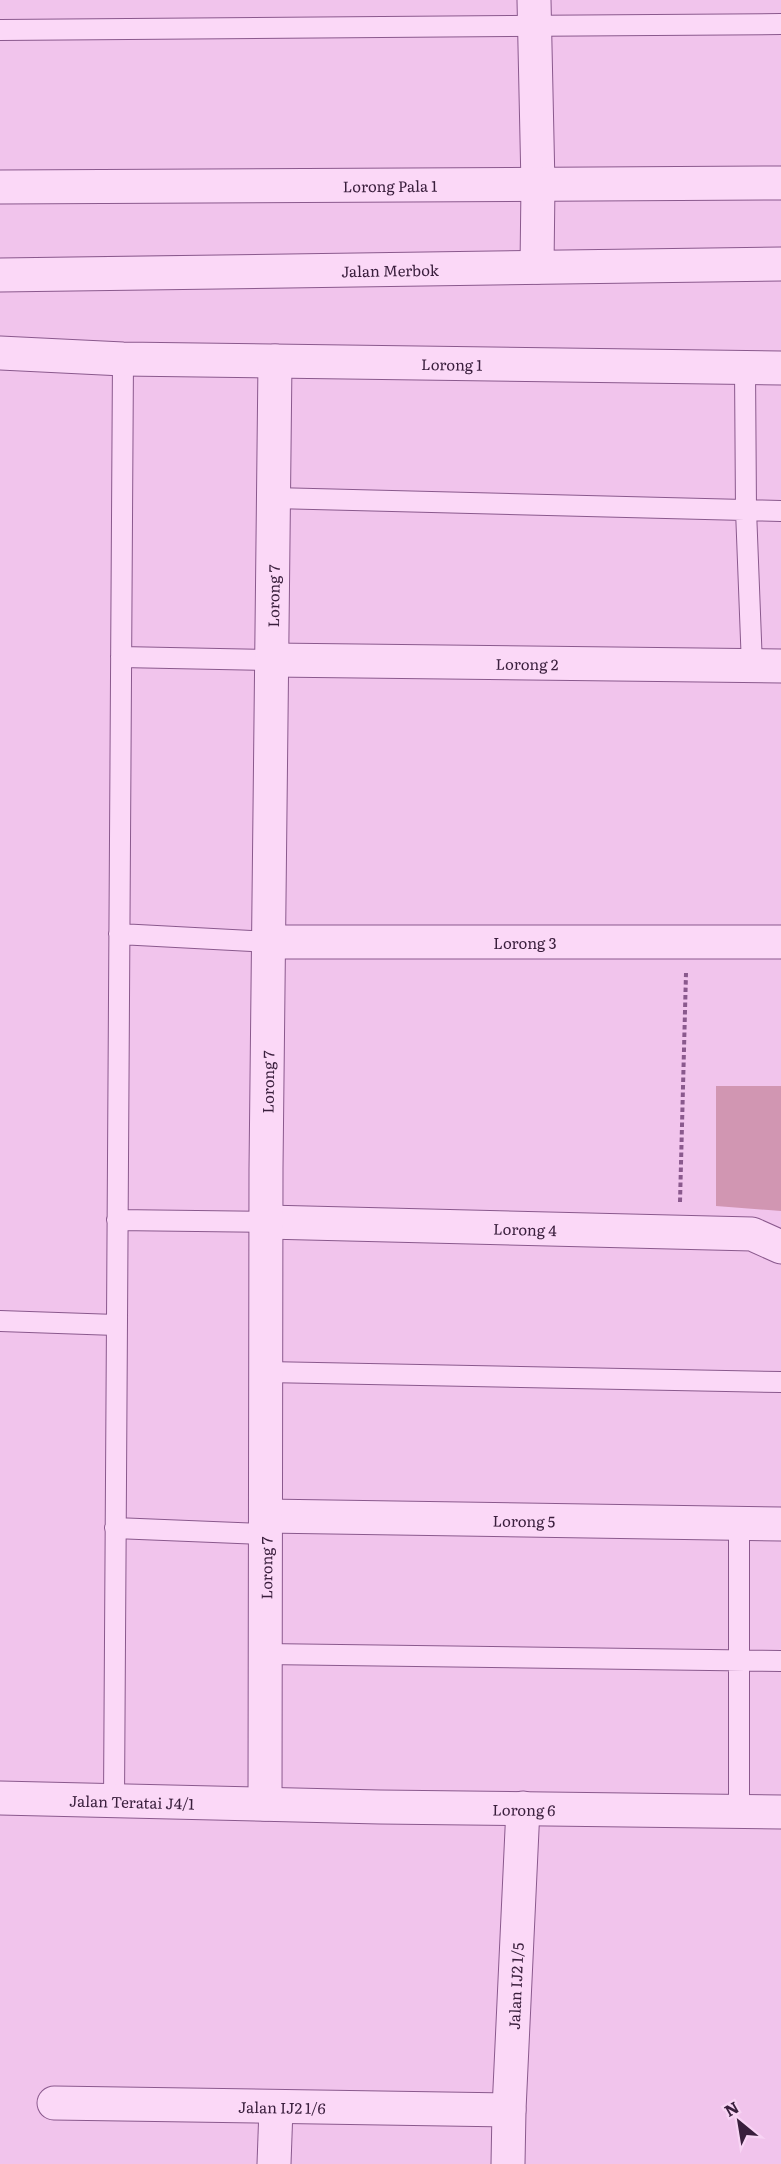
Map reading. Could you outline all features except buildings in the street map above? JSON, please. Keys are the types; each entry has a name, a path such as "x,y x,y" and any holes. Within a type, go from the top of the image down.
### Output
{"street":[{"path":"535,13 537,267"},
{"name":"Lorong Pala 1","path":"0,187 781,183"},
{"name":"Jalan Merbok","path":"0,275 781,264"},
{"name":"Lorong 1","path":"0,353 123,359 781,368"},
{"name":"Lorong 7","path":"265,1804 267,1222 275,361"},
{"name":"Lorong 2","path":"272,660 766,666"},
{"name":"Lorong 3","path":"269,942 781,942"},
{"name":"Lorong 4","path":"267,1222 752,1234 781,1247"},
{"name":"Lorong 5","path":"265,1525 781,1524"},
{"name":"Jalan Teratai J4/1","path":"0,1798 265,1804"},
{"name":"Lorong 6","path":"265,1804 781,1812"},
{"name":"Jalan IJ2 1/5","path":"508,2164 523,1808"},
{"name":"Jalan IJ2 1/6","path":"54,2103 509,2110"},
{"path":"274,2164 276,2108"}],"lane":[{"path":"0,30 535,13 781,24"},
{"path":"114,1801 123,359"},
{"path":"745,368 746,510 766,666"},
{"path":"274,498 781,511"},
{"path":"121,657 272,660"},
{"path":"119,934 269,942"},
{"path":"117,1220 267,1222"},
{"path":"0,1321 116,1325"},
{"path":"266,1372 781,1382"},
{"path":"739,1811 740,1524"},
{"path":"115,1528 265,1525"},
{"path":"265,1654 781,1661"}],"path":[{"path":"679,1233 687,942"}],"shaded area":[{"path":"716,1086 781,1086 781,1211 716,1206"}]}
